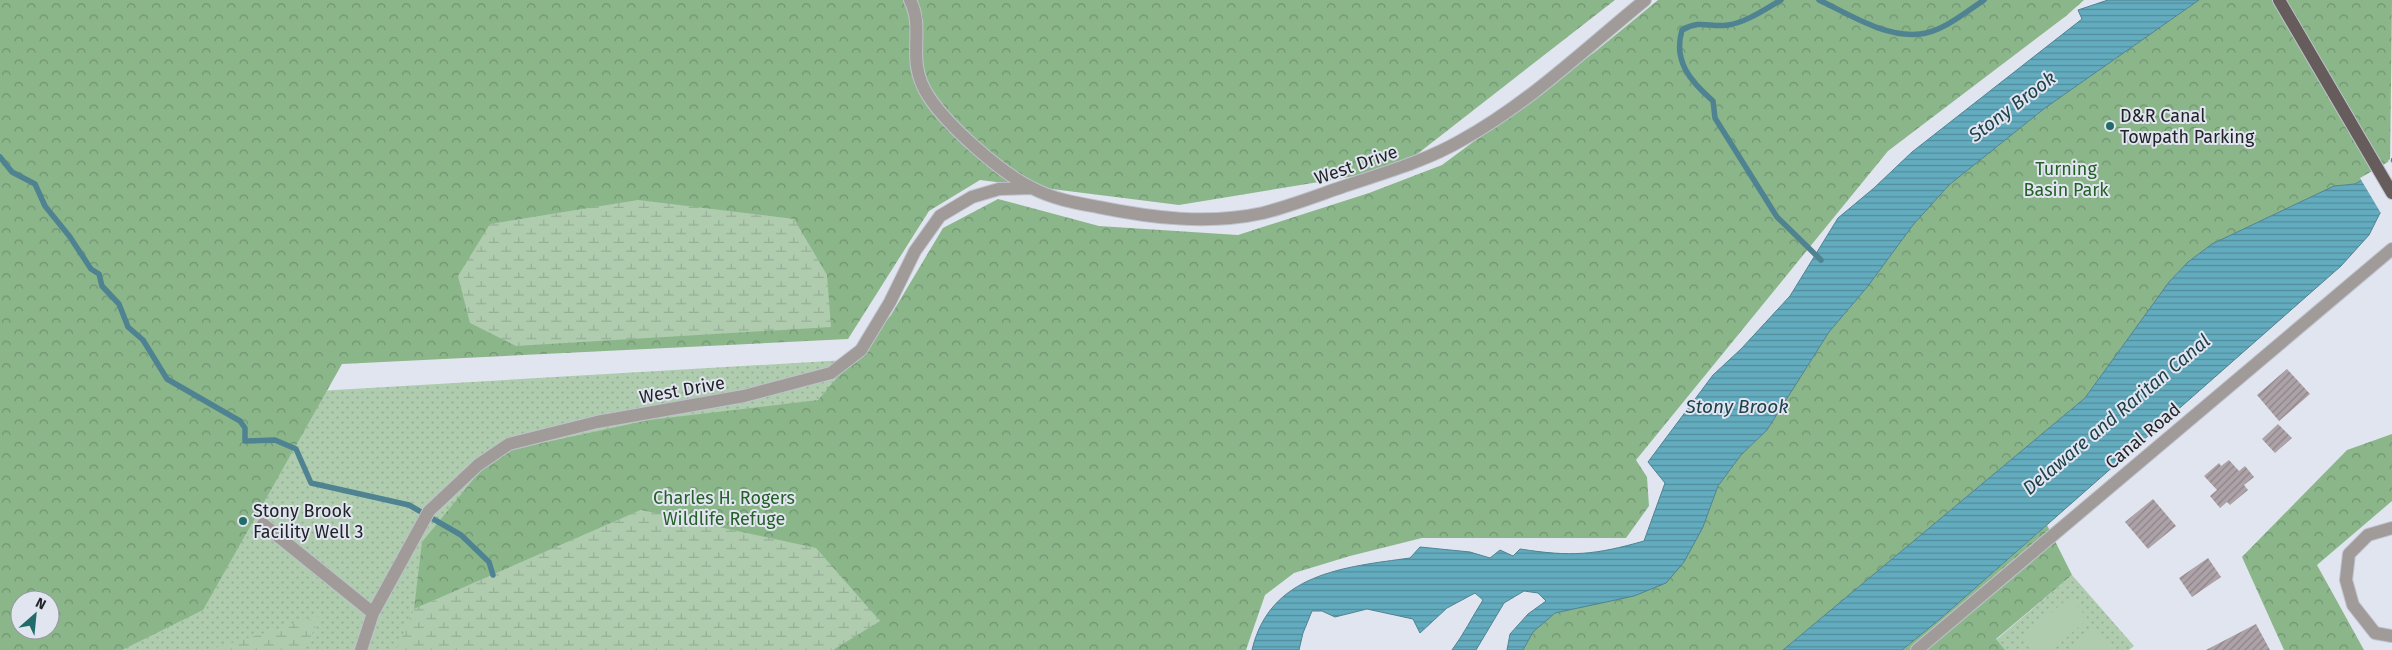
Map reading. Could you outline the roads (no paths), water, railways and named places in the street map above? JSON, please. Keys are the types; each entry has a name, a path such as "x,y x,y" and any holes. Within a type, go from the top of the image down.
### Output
{"main road":[{"path":"2279,0 2392,193"}],"street":[{"name":"West Drive","path":"910,0 917,18 916,70 928,96 946,119 999,166 1031,188 1063,200 1140,216 1193,220 1261,213 1306,201 1384,175 1424,159 1462,140 1506,113 1645,0"},
{"name":"West Drive","path":"361,650 373,613 426,516 478,464 509,444 597,422 744,396 831,373 861,350 890,302 915,251 940,216 972,197 990,191 1031,188"},
{"name":"Canal Road","path":"1917,650 2392,249"},
{"path":"263,524 373,613"},
{"path":"2392,528 2368,535 2349,554 2346,580 2353,605 2375,634 2392,636"}],"water":[{"name":"Stony Brook","path":"2108,0 2199,0 2045,108 1949,185 1913,225 1868,286 1829,332 1767,430 1741,455 1718,486 1703,527 1684,562 1666,583 1634,596 1555,613 1533,632 1523,650 1507,650 1510,634 1528,614 1546,601 1538,593 1524,591 1504,603 1476,650 1452,650 1483,600 1475,593 1447,608 1420,633 1413,619 1367,609 1335,617 1322,611 1312,611 1303,633 1299,650 1252,650 1261,624 1275,604 1293,589 1313,578 1336,571 1360,565 1410,558 1420,547 1470,552 1490,558 1500,550 1513,556 1520,549 1569,554 1597,552 1644,541 1665,483 1648,462 1713,375 1741,349 1790,296 1838,218 1874,188 1912,152 2082,19 2078,10"},
{"name":"Delaware and Raritan Canal","path":"2392,158 2392,206 2380,213 2369,235 2341,266 1940,619 1902,650 1783,650 2085,398 2169,282 2188,262 2212,244 2334,186 2355,184 2390,164"}],"waterway":[{"path":"1781,0 1742,21 1722,26 1700,24 1682,30 1680,51 1685,70 1697,86 1713,101 1715,118 1777,217 1821,260"},
{"path":"1819,0 1868,24 1881,29 1907,34 1920,34 1937,30 1954,21 1984,0"},
{"path":"0,157 12,172 35,184 45,206 70,237 91,269 99,274 102,286 119,304 128,327 143,340 167,379 240,421 245,428 245,441 275,440 296,449 311,483 409,505 461,535 489,562 493,575"}],"place":[{"name":"D&R Canal Towpath Parking","path":"2110,126"},
{"name":"Stony Brook Facility Well 3","path":"243,521"}],"park label":[{"name":"Turning Basin Park","path":"2066,179"},
{"name":"Charles H. Rogers Wildlife Refuge","path":"724,508"}]}
